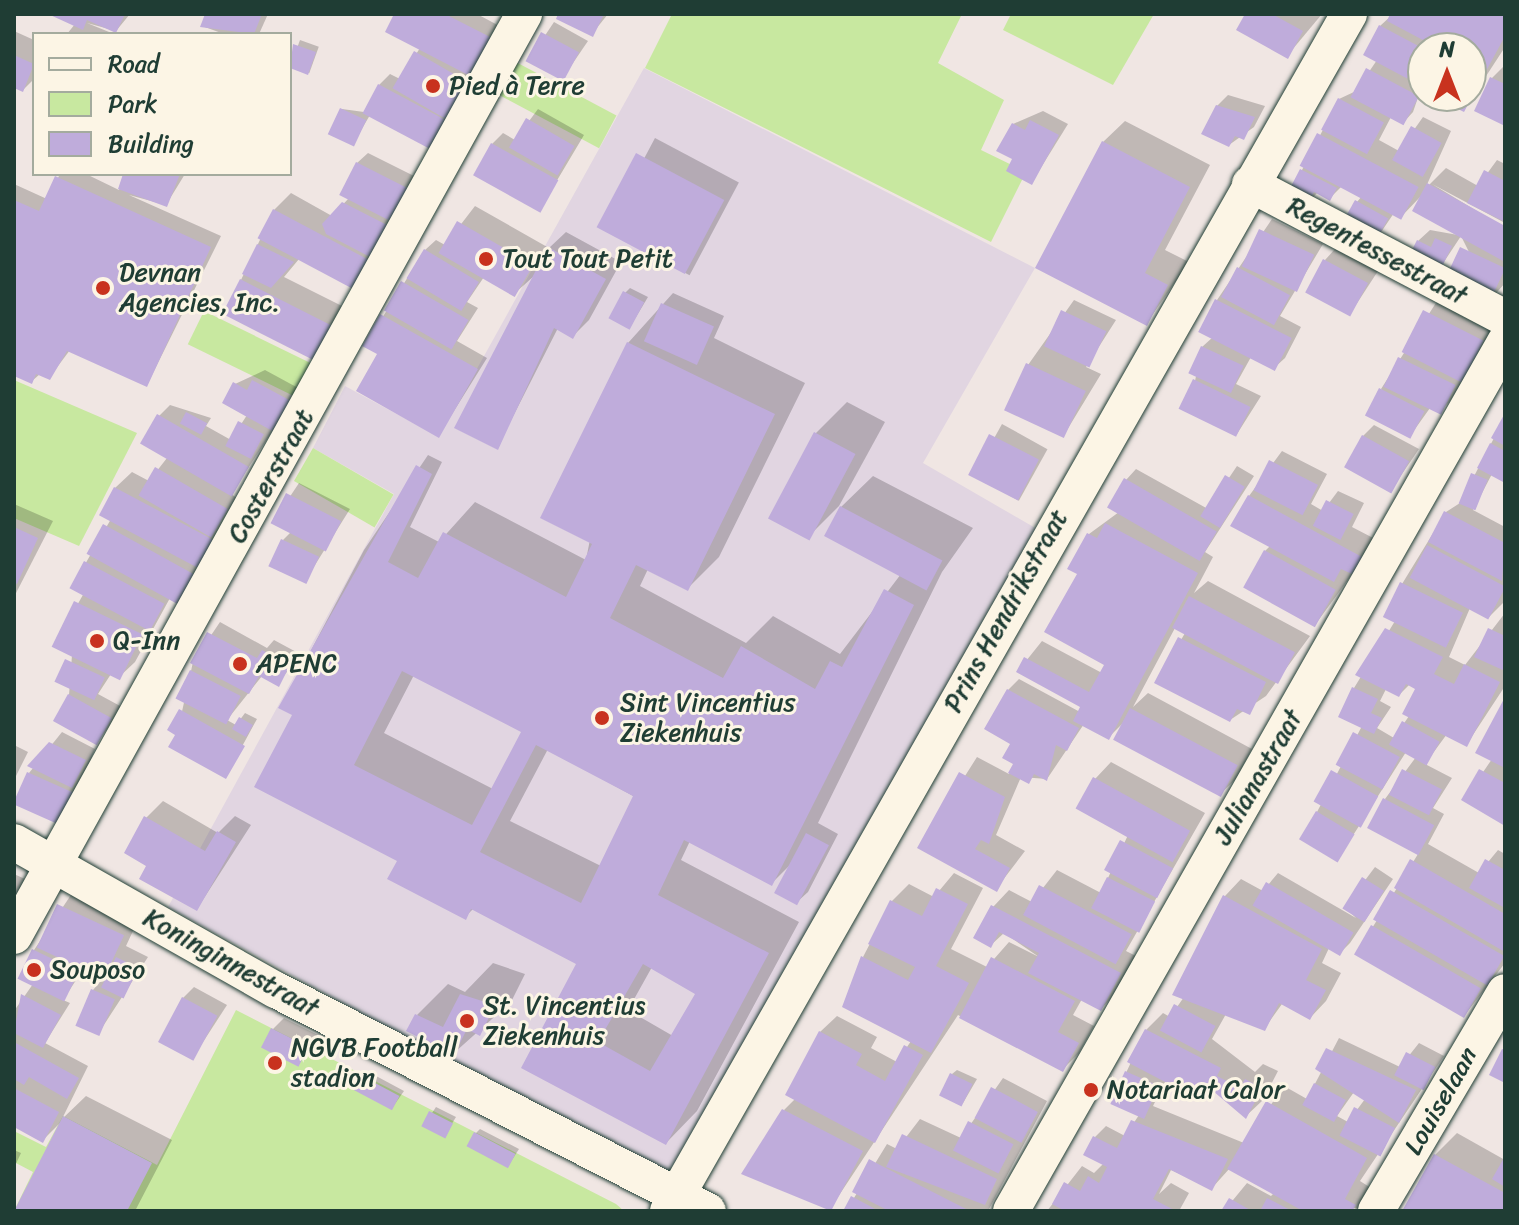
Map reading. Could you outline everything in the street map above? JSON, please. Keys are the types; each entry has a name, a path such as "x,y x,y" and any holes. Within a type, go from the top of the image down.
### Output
{"street":[{"name":"Costerstraat","path":"14,936 524,14"},
{"name":"Prins Hendrikstraat","path":"684,1206 1250,184 1349,14"},
{"name":"Regentessestraat","path":"1250,184 1505,318"},
{"name":"Julianastraat","path":"1011,1211 1505,342"},
{"name":"Koninginnestraat","path":"14,842 276,990 684,1206"},
{"name":"Louiselaan","path":"1376,1211 1505,992"}],"shaded area":[{"name":"Sint Vincentius Ziekenhuis","path":"644,68 1035,268 923,463 1037,529 673,1184 168,907 394,494 313,448 345,386 439,437"}],"green space":[{"path":"672,14 962,14 938,63 1004,100 981,150 1026,172 991,242 645,68"},
{"path":"1011,14 1154,14 1113,85 1003,30"},
{"path":"514,61 616,115 599,148 497,94"},
{"path":"204,311 311,363 295,396 188,344"},
{"path":"14,380 137,433 79,546 14,518"},
{"path":"313,448 394,494 375,527 294,481"},
{"name":"NGVB Football stadion","path":"236,1010 616,1204 624,1211 14,1211 33,1172 14,1162 14,1131 46,1147 63,1116 157,1165"}],"building":[{"path":"48,14 125,14 116,32 87,20 83,30"},
{"path":"205,14 262,14 255,32 200,27"},
{"path":"394,14 445,14 496,40 476,79 385,32"},
{"path":"558,14 604,14 593,37 556,19"},
{"path":"1245,14 1272,14 1303,31 1288,59 1236,30"},
{"path":"1390,14 1505,14 1505,36 1487,69 1487,32 1408,32 1387,21"},
{"path":"1379,25 1407,40 1407,78 1363,55"},
{"path":"541,32 579,52 563,81 526,61"},
{"path":"293,44 316,52 308,75 292,69"},
{"name":"Pied à Terre","path":"414,51 472,84 451,122 392,88"},
{"path":"14,55 32,63 32,69 23,92 14,88"},
{"path":"1366,68 1407,90 1407,112 1411,112 1403,125 1351,97"},
{"path":"1490,77 1505,84 1505,126 1476,112 1487,112 1487,83"},
{"path":"378,84 452,123 437,153 363,113"},
{"path":"1338,98 1384,122 1367,154 1321,130"},
{"path":"1216,105 1255,117 1244,140 1235,136 1229,147 1201,134"},
{"path":"340,108 366,120 354,147 328,134"},
{"path":"526,118 574,146 557,175 509,147"},
{"path":"1030,120 1059,135 1032,185 1006,171 1012,159 996,151 1012,123 1025,130"},
{"path":"1411,126 1442,143 1423,177 1392,160"},
{"path":"1317,133 1419,187 1401,220 1300,166"},
{"path":"1102,141 1190,187 1145,273 1168,285 1147,326 1035,268"},
{"path":"491,143 558,180 540,213 473,175"},
{"path":"636,153 724,200 685,274 597,227"},
{"path":"356,162 412,191 395,224 339,195"},
{"path":"1300,169 1337,188 1330,201 1314,192 1306,207 1286,196"},
{"path":"1484,170 1505,181 1505,222 1467,203"},
{"name":"Devnan Agencies, Inc.","path":"55,176 211,247 147,387 67,351 50,380 36,374 32,384 14,376 14,200 39,211"},
{"path":"122,176 179,176 167,207 118,189"},
{"path":"1427,183 1505,226 1505,262 1412,211"},
{"path":"1355,200 1388,218 1374,244 1341,225"},
{"path":"342,202 391,227 374,259 326,234 322,224"},
{"path":"273,209 372,262 356,291 258,238"},
{"name":"Tout Tout Petit","path":"457,221 533,265 515,297 439,253"},
{"path":"1259,229 1314,255 1297,292 1242,266"},
{"path":"1435,238 1452,246 1437,277 1406,262 1417,240 1431,247"},
{"path":"257,244 294,262 271,288 242,274"},
{"path":"548,247 606,279 573,339 554,328 498,450 454,428"},
{"path":"1460,247 1505,268 1491,300 1445,279"},
{"path":"424,249 479,282 461,311 406,278"},
{"path":"1323,259 1368,283 1350,316 1305,293"},
{"path":"1237,267 1290,295 1274,325 1221,297"},
{"path":"240,279 334,327 317,362 222,314"},
{"path":"401,281 469,320 452,349 384,310"},
{"path":"623,291 644,302 630,330 608,318"},
{"path":"1215,299 1292,338 1275,371 1198,332"},
{"path":"661,303 714,327 697,365 644,341"},
{"path":"1061,310 1106,331 1089,367 1044,346"},
{"path":"1423,310 1484,341 1462,383 1402,352"},
{"path":"380,314 478,369 439,438 356,391 377,354 362,346"},
{"path":"627,342 775,414 688,591 636,565 610,618 723,678 741,646 815,689 830,661 842,667 884,589 914,605 772,886 684,840 658,895 769,953 666,1145 521,1068 576,964 471,909 466,920 387,879 397,861 254,787 292,715 278,708 416,465 432,474 388,562 418,578 443,532 566,597 592,544 540,518","holes":["402,671 521,732 472,825 354,765","536,745 633,796 581,903 480,852","643,964 695,994 650,1071 598,1042"]},
{"path":"1201,346 1244,366 1231,393 1188,373"},
{"path":"1398,357 1456,385 1441,415 1384,387"},
{"path":"1026,363 1086,391 1064,438 1004,410"},
{"path":"1193,379 1251,407 1236,437 1179,409"},
{"path":"252,380 291,401 274,432 222,403 233,382 247,390"},
{"path":"1379,388 1424,411 1410,439 1365,416"},
{"path":"186,412 207,423 201,435 180,423"},
{"path":"1505,413 1505,446 1491,438"},
{"path":"157,414 249,467 232,496 140,443"},
{"path":"238,421 264,434 251,459 225,446"},
{"path":"814,432 855,454 809,541 768,519"},
{"path":"989,434 1039,459 1018,500 968,475"},
{"path":"1362,435 1409,461 1391,494 1344,467"},
{"path":"1490,443 1505,451 1505,483 1477,468"},
{"path":"1269,460 1318,485 1303,515 1254,490"},
{"path":"155,467 228,509 211,538 138,496"},
{"path":"1471,473 1488,480 1475,510 1459,504"},
{"path":"1225,475 1245,487 1220,528 1200,516"},
{"path":"1124,478 1217,531 1200,561 1107,507"},
{"path":"114,487 217,542 202,570 99,515"},
{"path":"286,493 341,521 326,551 271,523"},
{"path":"1248,495 1362,557 1352,574 1341,569 1334,582 1230,526"},
{"path":"1326,500 1354,514 1340,540 1313,526"},
{"path":"840,506 942,560 926,590 824,536"},
{"path":"1444,511 1505,543 1502,581 1428,542"},
{"path":"1105,523 1198,573 1109,740 1073,721 1080,707 1016,672 1024,657 1089,692 1104,665 1044,632 1077,574 1067,569 1087,533 1097,538"},
{"path":"103,524 197,576 180,606 87,554"},
{"path":"14,527 38,538 17,584 14,582"},
{"path":"281,539 319,557 306,584 268,566"},
{"path":"1427,545 1505,586 1488,619 1410,578"},
{"path":"1264,550 1336,590 1315,627 1243,588"},
{"path":"84,561 164,604 150,631 69,588"},
{"path":"1400,582 1463,613 1446,648 1383,617"},
{"path":"1189,596 1295,652 1278,684 1172,628"},
{"name":"Q-Inn","path":"74,601 142,634 120,680 52,647"},
{"path":"1385,628 1443,657 1434,674 1454,684 1464,664 1500,682 1467,747 1402,714 1415,689 1406,684 1399,697 1355,675"},
{"path":"1488,628 1505,636 1505,671 1474,657"},
{"name":"APENC","path":"207,632 257,658 262,650 290,665 279,687 259,676 249,694 190,663"},
{"path":"1178,637 1266,682 1250,715 1237,709 1230,722 1154,683"},
{"path":"65,659 105,678 94,700 54,682"},
{"path":"190,670 241,696 226,724 175,699"},
{"path":"1352,687 1378,699 1371,713 1382,718 1374,734 1338,717"},
{"path":"1007,689 1079,728 1067,751 1056,745 1047,781 1034,774 1029,784 1008,773 1013,764 1002,758 1010,744 984,729"},
{"path":"68,694 112,718 97,745 53,721"},
{"path":"1505,697 1505,768 1475,753"},
{"path":"1130,708 1238,765 1221,797 1113,740"},
{"path":"179,709 245,746 226,779 168,747 175,735 167,730"},
{"path":"239,717 253,725 246,737 232,729"},
{"path":"1402,721 1440,742 1427,765 1389,745"},
{"path":"1353,732 1400,757 1382,790 1336,765"},
{"path":"49,742 86,760 72,788 27,766"},
{"path":"1402,769 1442,789 1429,815 1389,795"},
{"path":"1479,769 1505,783 1505,826 1461,800"},
{"path":"1331,770 1378,796 1361,828 1314,801"},
{"path":"27,772 74,793 59,825 14,805"},
{"path":"959,772 1005,797 989,844 981,840 975,849 1010,868 997,892 917,848"},
{"path":"1093,777 1190,831 1173,862 1076,808"},
{"path":"1383,798 1434,825 1418,855 1367,828"},
{"path":"1316,811 1355,834 1338,862 1299,839"},
{"path":"144,816 205,851 217,831 236,842 197,911 139,879 146,866 124,853"},
{"path":"806,833 829,845 797,905 774,893"},
{"path":"1120,840 1173,868 1157,898 1104,870"},
{"path":"1410,859 1505,914 1505,952 1394,888"},
{"path":"1485,859 1505,870 1505,908 1469,888"},
{"path":"1107,877 1155,902 1139,933 1091,908"},
{"path":"1362,877 1384,891 1364,922 1342,908"},
{"path":"1266,882 1353,932 1340,956 1252,905"},
{"path":"1039,885 1132,934 1116,964 1023,915"},
{"path":"936,888 968,904 936,966 969,983 931,1053 842,1007 861,956 908,980 915,967 868,944 890,900 922,916"},
{"path":"1390,890 1504,956 1487,985 1373,919"},
{"path":"1223,895 1322,949 1306,980 1326,990 1310,1020 1279,1003 1265,1031 1172,995"},
{"path":"57,904 124,935 104,979 37,948"},
{"path":"991,905 1121,973 1101,1011 1028,973 1039,953 999,932 991,948 973,938"},
{"path":"1371,925 1481,988 1464,1018 1354,954"},
{"path":"32,949 79,972 64,1001 18,979"},
{"path":"116,957 138,968 124,999 101,988"},
{"path":"991,957 1075,1001 1058,1032 1079,1043 1063,1072 959,1018"},
{"path":"91,989 115,999 99,1036 75,1026"},
{"path":"21,994 61,1015 43,1048 14,1033"},
{"name":"St. Vincentius Ziekenhuis","path":"460,994 495,1005 480,1036 467,1029 454,1055 406,1031 415,1014 443,1027"},
{"path":"182,997 217,1016 193,1061 158,1042"},
{"path":"1174,1004 1215,1026 1201,1053 1160,1030"},
{"path":"271,1028 308,1047 298,1067 261,1048"},
{"path":"1145,1029 1221,1068 1217,1076 1240,1088 1245,1079 1262,1088 1246,1119 1213,1091 1196,1089 1192,1096 1127,1062"},
{"path":"819,1031 862,1054 856,1065 885,1081 904,1045 923,1055 875,1143 785,1095"},
{"path":"14,1042 79,1078 67,1099 29,1077 24,1085 14,1079"},
{"path":"1326,1048 1416,1090 1399,1123 1315,1069"},
{"path":"1502,1049 1505,1050 1505,1083 1489,1075"},
{"path":"1406,1052 1435,1067 1424,1090 1394,1075"},
{"path":"1125,1071 1159,1086 1144,1119 1110,1104"},
{"path":"950,1073 972,1084 962,1106 939,1095"},
{"path":"358,1074 399,1096 392,1110 350,1088"},
{"path":"1314,1083 1346,1100 1334,1122 1302,1105"},
{"path":"991,1087 1038,1112 1021,1143 975,1118"},
{"path":"14,1088 59,1112 43,1143 14,1127"},
{"path":"1266,1101 1367,1158 1345,1199 1356,1205 1352,1211 1303,1211 1227,1169"},
{"path":"1354,1107 1395,1128 1380,1156 1339,1136"},
{"path":"782,1109 863,1151 831,1211 741,1174"},
{"path":"429,1111 453,1123 445,1138 421,1126"},
{"path":"63,1116 152,1163 127,1211 14,1211"},
{"path":"1131,1120 1228,1159 1212,1191 1169,1169 1153,1199 1176,1211 1065,1211 1052,1204 1064,1182 1080,1191 1088,1176 1099,1183 1107,1167 1083,1155 1093,1136 1117,1148"},
{"path":"968,1121 1013,1144 998,1174 953,1150"},
{"path":"474,1132 515,1154 508,1168 466,1146"},
{"path":"902,1134 997,1179 985,1205 886,1167"},
{"path":"1434,1154 1505,1193 1505,1211 1402,1211"},
{"path":"1505,1156 1505,1187 1492,1179"},
{"path":"869,1159 970,1211 889,1211 852,1192"},
{"path":"851,1196 879,1211 843,1211"},
{"path":"1229,1198 1252,1211 1221,1211"},
{"path":"1267,1198 1292,1211 1260,1211"}],"place":[{"name":"Pied à Terre","path":"433,86"},
{"name":"Tout Tout Petit","path":"486,259"},
{"name":"Devnan Agencies, Inc.","path":"103,288"},
{"name":"Q-Inn","path":"97,641"},
{"name":"APENC","path":"240,664"},
{"name":"Sint Vincentius Ziekenhuis","path":"602,718"},
{"name":"Souposo","path":"34,970"},
{"name":"St. Vincentius Ziekenhuis","path":"467,1021"},
{"name":"NGVB Football stadion","path":"275,1063"},
{"name":"Notariaat Calor","path":"1091,1090"}]}
